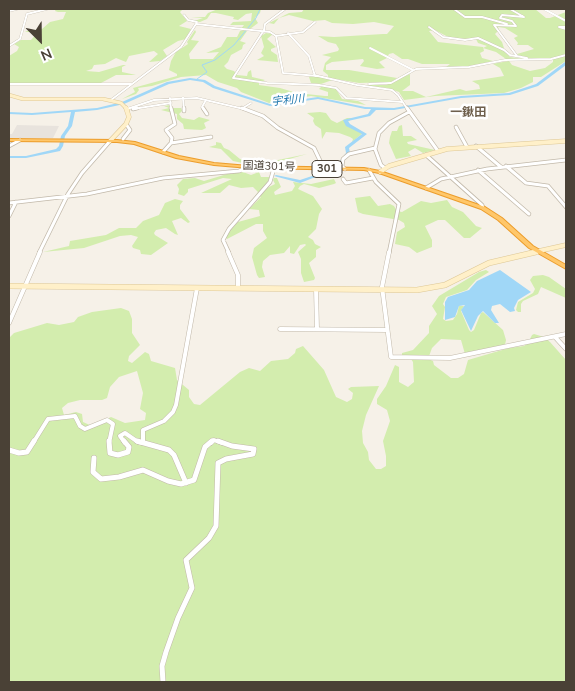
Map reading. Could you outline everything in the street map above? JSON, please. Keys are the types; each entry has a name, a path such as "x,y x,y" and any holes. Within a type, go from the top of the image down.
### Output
{"highway":[{"name":"国道301号","path":"9,140 135,143 163,152 214,164 380,172 483,208 495,215 538,252 566,267"}],"street":[{"path":"9,12 17,9"},
{"path":"9,46 20,39 27,14 47,9"},
{"path":"285,9 265,24 263,31 233,78 267,83 319,85 336,88 346,98 402,103"},
{"path":"454,9 466,17 479,17 507,24 502,25"},
{"path":"510,9 524,17 502,15 500,17 502,19 516,24 512,27 494,25 516,56"},
{"path":"544,9 566,21"},
{"path":"184,15 188,21 197,22 196,24 273,33 276,36 283,73 315,76 349,84 392,90 398,95 438,151"},
{"path":"276,36 303,32 315,22"},
{"path":"113,101 181,47 196,24"},
{"path":"429,27 443,37 465,40 480,39 510,55 532,60"},
{"path":"288,33 309,56 315,76"},
{"path":"370,48 413,70"},
{"path":"349,84 388,84 413,70 464,68 505,60 551,59 566,55"},
{"path":"9,84 133,84"},
{"path":"197,98 200,92"},
{"path":"9,95 23,99 113,101 124,105 128,110 129,117 126,124 73,185 24,287 9,323"},
{"path":"128,110 154,100 170,98 197,98 243,108 263,116 276,127 311,146 316,151 324,169"},
{"path":"163,152 171,143 172,138 166,130 175,124 170,98"},
{"path":"183,98 184,111"},
{"path":"206,100 202,107 206,114"},
{"path":"128,110 171,103"},
{"path":"243,108 250,103"},
{"path":"385,168 381,165 375,148 380,131 408,111"},
{"path":"123,139 130,130 126,124"},
{"path":"456,127 467,147"},
{"path":"171,143 211,137"},
{"path":"9,146 20,140"},
{"path":"380,172 385,168 438,151 476,146 566,141"},
{"path":"476,146 501,167"},
{"path":"345,169 342,166 343,159 349,154 358,150 375,148"},
{"path":"426,155 482,205 483,208"},
{"path":"426,188 438,180 478,170 566,160"},
{"path":"506,166 526,183 548,186 566,207"},
{"path":"9,203 103,192 170,177 239,170 249,167"},
{"path":"238,288 238,275 222,240 229,229 270,182 274,168"},
{"path":"369,170 373,178 399,204 382,290 390,357 450,358 566,334"},
{"path":"478,170 530,214"},
{"path":"342,179 346,183 373,178"},
{"path":"9,216 16,202"},
{"path":"60,210 68,207"},
{"path":"9,286 417,290 438,287 453,282 489,262 566,244"},
{"path":"143,442 143,430 164,421 173,412 176,405 197,288"},
{"path":"316,289 317,329"},
{"path":"280,329 387,330"},
{"path":"555,337 566,349"},
{"path":"9,450 19,454 28,452 46,421 74,416 80,426 85,429 107,420 111,421 113,428 109,437 110,454 115,455 129,450 120,438 121,434 128,434 138,442 169,450 174,455 186,482"},
{"path":"94,458 93,472 101,479 119,477 143,470 176,484 191,482 196,477 205,447 214,440 232,446 254,449 253,454 226,459 218,463 216,526 209,538 186,560 192,588 178,618 166,652 162,666 163,682"}],"shaded area":[{"path":"17,125 59,126 53,138 9,138 9,134 12,134"}],"green space":[{"path":"56,9 183,9 180,12 187,21 179,26 191,29 186,39 178,41 163,50 167,56 160,61 149,62 158,54 154,51 129,56 126,62 116,58 105,64 94,65 92,69 86,71 99,72 126,65 122,67 122,72 136,75 116,75 101,83 9,83 9,56 17,51 19,47 14,44 21,40 31,40 38,32 25,32 42,29 50,22 63,19 66,12 58,12 55,11"},
{"path":"218,9 261,9 255,18 258,23 250,29 241,29 244,25 230,25 233,22 251,21 252,13 246,14 238,20 233,19 234,17 216,13 211,13 207,19 200,22 194,21 203,18 191,17 205,17 208,13"},
{"path":"304,9 535,9 546,18 550,18 566,12 566,61 541,77 533,77 533,82 504,93 435,96 404,100 399,92 387,88 361,85 386,85 410,74 410,85 402,91 413,91 426,97 460,89 466,91 480,89 479,85 472,81 504,76 500,68 493,64 509,61 512,65 530,71 545,68 553,60 550,58 532,59 518,55 534,49 528,45 517,45 518,43 514,38 518,36 505,28 498,27 499,30 495,34 502,42 504,48 502,49 510,57 526,59 506,59 496,52 483,48 484,51 480,53 482,58 493,61 466,67 446,67 450,64 422,64 402,59 393,53 379,62 385,68 377,69 360,66 364,61 363,59 332,62 326,65 326,70 349,70 397,78 391,82 359,83 335,79 321,84 311,83 309,77 311,76 328,77 323,71 325,63 331,57 322,55 338,51 339,49 336,44 318,36 387,34 394,26 374,22 332,23 325,20 313,21 289,15 279,18 289,13 302,12","holes":["435,30 448,37 466,41 476,39 478,43 487,46 438,42 429,31"]},
{"path":"279,18 274,24 269,23"},
{"path":"195,30 196,32 191,40 199,41 189,54 190,59 213,59 219,52 206,53 221,47 227,37 237,37 240,31 244,30 247,31 240,41 246,43 242,49 231,55 224,66 227,69 234,71 237,75 247,76 251,70 252,77 265,80 259,83 259,85 297,93 328,96 328,92 319,89 322,86 336,89 342,99 358,101 366,105 311,96 269,103 241,92 237,88 218,82 206,75 181,77 152,86 138,88 139,90 136,94 122,99 135,92 133,88 177,76 177,74 169,70 171,61 176,52 188,44 187,42"},
{"path":"266,33 273,34 267,39 276,47 271,49 271,51 277,55 278,62 257,60 264,56 261,53 264,47 261,36"},
{"path":"170,105 171,108 181,108 182,111 179,114 182,118 194,120 199,117 210,120 204,123 206,128 202,130 184,129 183,124 177,119 177,114 161,110 169,108 164,106"},
{"path":"307,113 326,113 331,120 337,123 347,118 353,118 346,123 363,133 352,142 353,139 339,133 326,132 322,139 321,129 315,125 314,118"},
{"path":"402,125 403,136 411,136 417,140 407,142 408,144 435,150 423,153 415,148 408,152 411,156 396,159 389,143 390,137 392,131 397,131 399,126"},
{"path":"216,142 221,143 224,148 240,159 246,160 273,161 307,154 275,163 252,165 233,161 221,149 209,147 216,145"},
{"path":"243,172 251,175 259,172 261,177 270,177 265,187 267,188 275,184 273,180 277,178 281,187 274,192 275,195 292,191 295,186 293,182 311,184 334,179 336,183 334,184 319,188 304,184 298,189 313,196 322,209 316,229 308,237 321,247 316,250 316,257 309,263 315,278 314,280 304,282 301,273 301,259 298,252 305,244 300,245 294,254 290,253 290,246 284,253 270,255 263,261 262,267 265,277 259,278 252,257 254,248 267,238 263,231 263,224 256,224 227,239 225,236 238,222 260,216 259,210 249,209 261,197 258,196 253,199 258,192 253,187 241,188 229,185 220,193 201,193 232,179 223,178 188,189 184,196 178,194 179,189 177,185 183,179 195,178 204,181 227,174"},
{"path":"370,196 378,206 390,204 397,211 402,212 421,201 431,203 447,200 452,207 463,212 476,226 482,228 470,238 464,238 445,220 438,220 425,226 432,240 432,247 417,253 409,247 395,244 397,232 405,227 404,223 399,220 358,212 355,198"},
{"path":"175,199 183,201 180,209 190,222 188,223 181,218 172,221 178,235 166,228 156,230 155,235 168,243 151,255 141,254 140,250 133,248 132,246 138,237 131,235 120,236 84,248 43,252 69,246 70,241 106,235 119,228 136,228 143,221 159,215 165,203"},
{"path":"486,270 489,272 476,280 467,290 446,297 443,304 445,307 443,319 446,321 453,320 459,306 464,306 461,311 471,332 474,330 483,312 503,330 506,340 505,345 465,354 461,340 441,339 432,348 428,359 433,361 434,365 451,378 458,378 464,374 468,360 509,348 524,346 534,334 544,337 566,360 566,682 9,682 9,338 14,333 47,323 59,325 74,322 78,317 92,312 121,308 129,311 132,319 132,333 140,345 129,356 128,361 132,363 145,352 149,354 151,361 175,368 177,380 189,390 189,397 194,404 200,405 240,372 249,368 260,371 271,361 288,359 295,353 296,349 303,346 324,370 336,397 347,402 352,399 353,393 348,389 351,387 379,386 366,415 362,431 363,443 368,452 369,460 376,469 381,469 386,466 383,441 390,421 387,410 377,404 377,399 386,386 395,365 399,367 399,382 408,387 414,382 413,362 409,356 402,356 402,353 413,350 429,333 429,326 437,314 432,306 439,296 479,272","holes":["137,371 143,393 140,409 146,413 145,420 125,423 111,417 92,426 83,422 82,414 76,412 64,415 62,408 68,403 80,400 102,400 107,398 110,387 119,377"]},
{"path":"543,275 566,289 566,298 541,287 538,294 523,301 521,312 518,312 516,310 518,302 533,293 535,289 530,280 533,276"}],"water":[{"path":"500,270 531,292 518,300 514,308 515,311 510,312 500,304 492,306 491,310 499,323 495,323 483,311 478,316 471,331 461,310 465,305 459,306 455,317 445,320 445,302 448,297 469,290 477,281"}],"waterway":[{"path":"197,79 207,72 202,65 215,60 234,45 256,18 260,9"},
{"name":"宇利川","path":"9,113 32,114 97,109 123,103 168,83 190,79 204,81 214,87 270,105 318,98 365,108 394,109 461,97 509,94 537,85 566,63"},
{"path":"337,167 348,153 347,148 365,134 348,125 345,120 369,115 374,109"},
{"path":"9,157 26,157 58,150 63,136 70,126 73,111"},
{"path":"276,176 300,182 312,177 325,177 335,170"}],"district":[{"name":"一鍬田","path":"468,113"}]}
